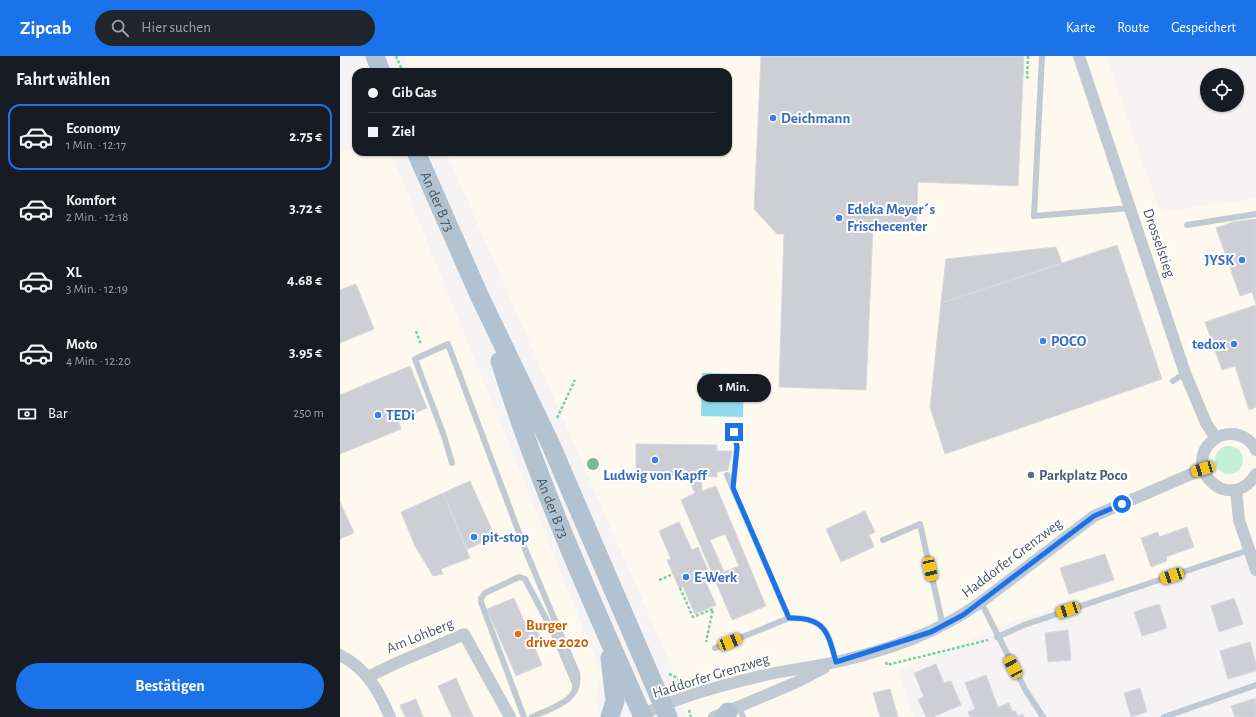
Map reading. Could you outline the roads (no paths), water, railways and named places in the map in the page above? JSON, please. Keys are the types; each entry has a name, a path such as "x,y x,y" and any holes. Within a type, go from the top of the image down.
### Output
{"main road":[{"path":"374,56 379,68"},
{"name":"An der B 73","path":"418,156 479,295 550,443 666,711"},
{"name":"An der B 73","path":"479,295 529,449 568,546 641,716"},
{"path":"607,634 615,692 614,707 610,717"}],"street":[{"name":"Drosselstieg","path":"1079,56 1185,373 1206,422 1216,438"},
{"path":"1256,450 1249,440 1241,436 1224,434 1216,438 1204,452 1203,469 1206,477 1219,488 1236,490 1244,487 1252,481 1256,474"},
{"name":"Haddorfer Grenzweg","path":"641,716 666,711 768,674 836,662 912,639 943,626 981,602 1094,516 1203,469"},
{"path":"1236,490 1239,520 1256,570"},
{"name":"Am Lohberg","path":"368,677 395,662 411,658 464,634 510,717"},
{"path":"340,655 352,661 368,677 376,688 390,717"},
{"name":"Haddorfer Grenzweg","path":"729,714 836,662"}],"lane":[{"path":"1042,56 1034,216 1130,208"},
{"path":"1187,225 1256,214"},
{"path":"452,463 444,436 415,359 448,344 527,554 577,671 579,683 572,697 532,717"},
{"path":"1173,381 1185,373"},
{"path":"733,488 737,447 734,432"},
{"path":"727,475 789,618"},
{"path":"883,540 920,524 943,626"},
{"path":"997,637 1024,625 1249,550"},
{"path":"524,717 481,602 481,598 485,593 519,577 523,577 528,583 553,632 575,684 575,693"},
{"path":"981,602 997,637 1026,691 1043,717"},
{"path":"715,648 789,618 799,618 818,623 826,630 836,662"},
{"path":"1164,717 1256,685"}],"water":[{"path":"702,373 744,374 743,417 701,416"}],"place":[{"name":"Deichmann","path":"773,118"},
{"name":"Edeka Meyer´s Frischecenter","path":"839,218"},
{"name":"JYSK","path":"1242,260"},
{"name":"POCO","path":"1043,341"},
{"name":"tedox","path":"1234,344"},
{"name":"TEDi","path":"378,415"},
{"name":"Ludwig von Kapff","path":"655,460"},
{"name":"Parkplatz Poco","path":"1031,475"},
{"name":"pit-stop","path":"474,537"},
{"name":"E-Werk","path":"686,577"},
{"name":"Burger drive 2020","path":"518,634"}]}
